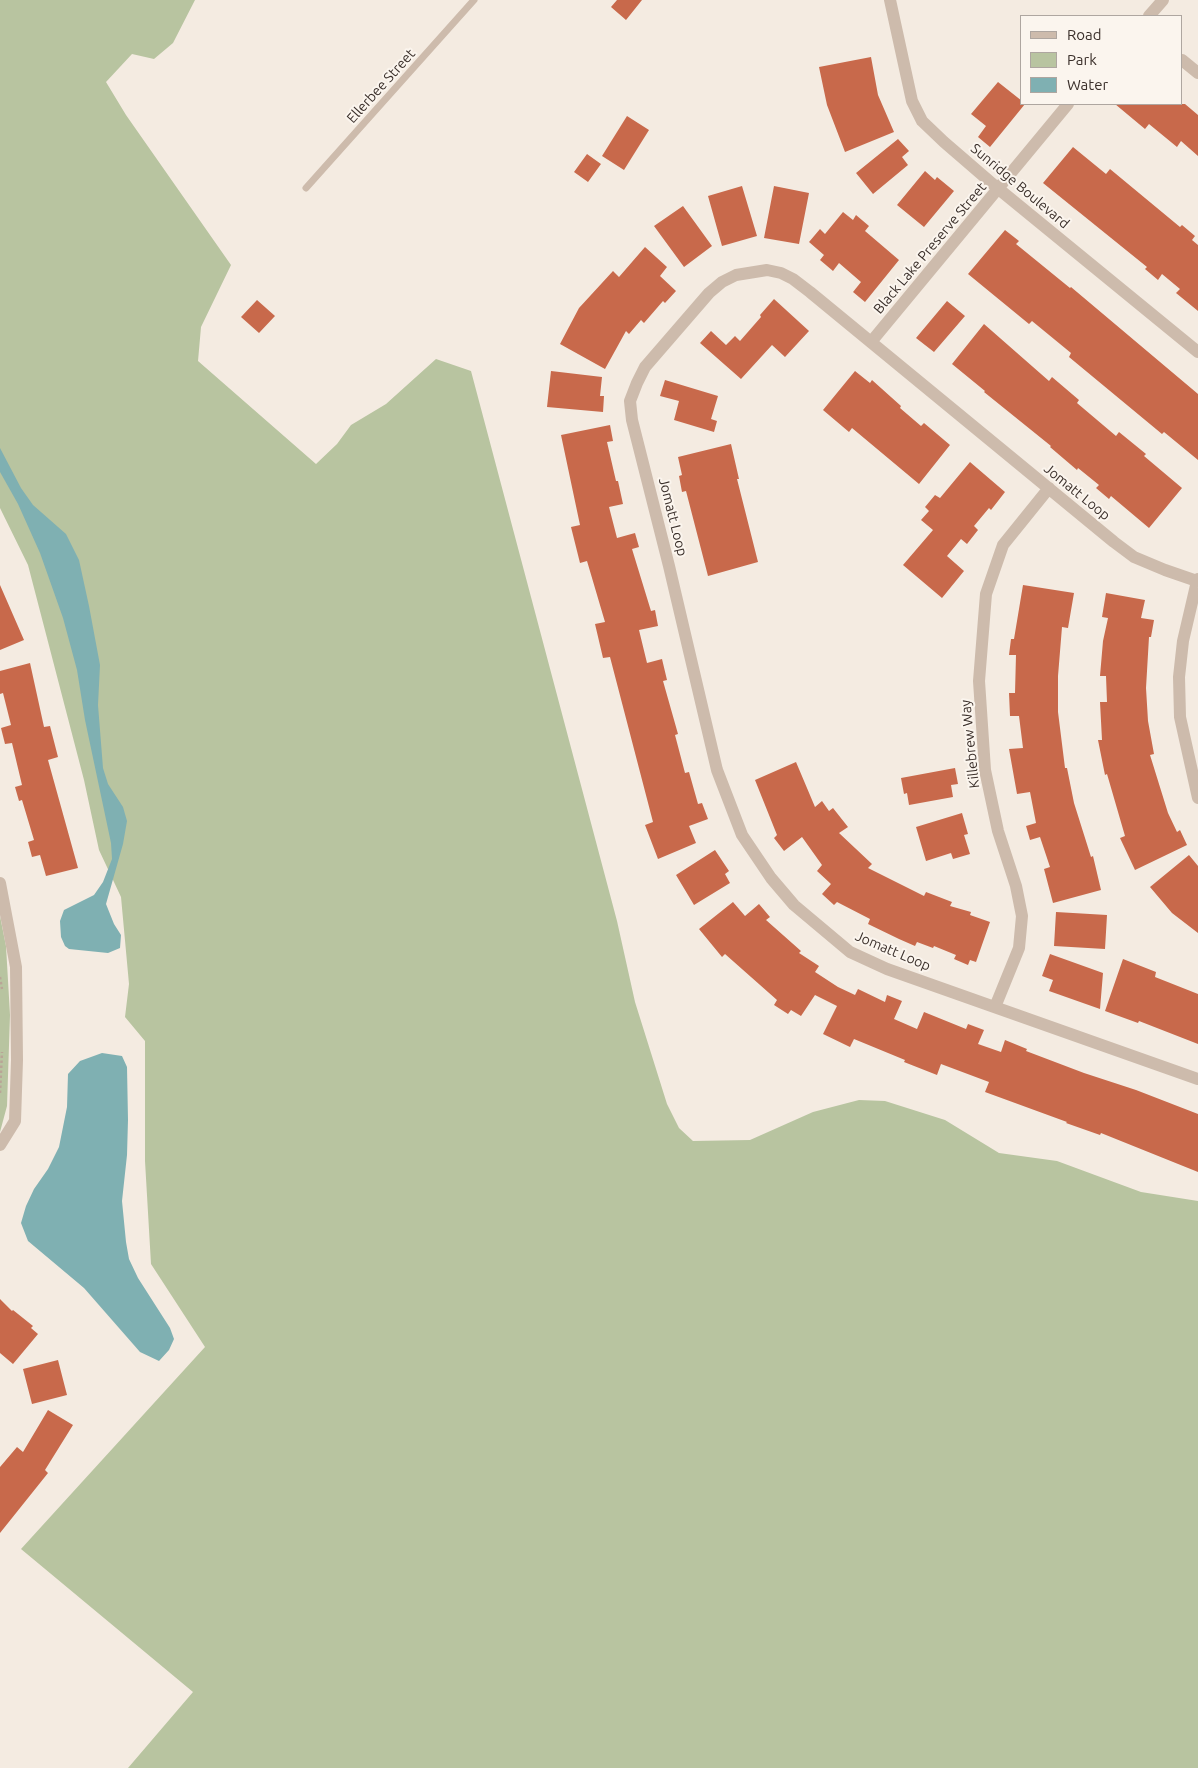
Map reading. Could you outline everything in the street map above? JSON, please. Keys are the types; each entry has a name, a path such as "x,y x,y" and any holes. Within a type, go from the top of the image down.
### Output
{"street":[{"name":"Sunridge Boulevard","path":"890,0 912,101 922,121 998,188 1198,352"},
{"path":"1149,15 1163,0"},
{"path":"1183,61 1198,73"},
{"name":"Black Lake Preserve Street","path":"871,342 1067,105"},
{"name":"Jomatt Loop","path":"1198,798 1180,717 1179,677 1183,641 1197,580 1134,556 793,279 782,273 767,270 736,275 722,282 709,293 645,367 630,401 632,420 717,770 742,835 754,855 794,905 850,952 887,969 1198,1079"},
{"name":"Killebrew Way","path":"996,1007 1019,948 1022,916 1016,886 998,831 985,770 979,681 986,594 1003,545 1049,488"},
{"path":"0,883 16,967 17,1060 15,1121 0,1145"}],"lane":[{"name":"Ellerbee Street","path":"306,188 474,0"}],"green space":[{"path":"0,0 195,0 173,43 154,59 132,54 106,82 126,115 231,265 201,327 198,361 316,464 337,444 351,425 386,404 436,359 471,371 617,921 635,1002 667,1104 679,1128 693,1141 750,1140 813,1112 859,1100 885,1101 945,1120 999,1153 1057,1161 1141,1192 1198,1201 1198,1768 128,1768 193,1692 21,1549 205,1347 151,1264 145,1161 145,1041 125,1017 129,984 121,897 99,850 84,780 28,565 0,508"},
{"path":"0,916 6,946 10,1015 7,1106 0,1132"}],"water":[{"path":"0,448 21,488 33,505 66,534 79,560 89,606 100,665 98,705 103,768 108,784 123,807 127,821 123,844 106,904 114,924 121,935 120,948 108,953 69,949 65,946 61,937 60,921 64,910 94,895 103,882 112,859 111,843 85,720 77,670 63,618 40,553 18,504 0,472"},
{"path":"102,1053 122,1056 127,1067 127,1155 122,1201 126,1242 129,1259 138,1278 170,1328 174,1339 169,1350 159,1361 140,1352 84,1288 28,1241 21,1223 34,1189 48,1169 59,1147 67,1107 68,1074 80,1061"}],"building":[{"path":"617,0 642,0 626,20 611,7"},
{"path":"871,57 878,95 894,132 845,152 827,105 819,67"},
{"path":"998,82 1020,99 1020,105 1024,105 990,147 978,137 986,126 971,114"},
{"path":"1185,104 1198,115 1198,156 1181,141 1177,147 1149,124 1145,129 1116,105"},
{"path":"627,116 649,130 624,170 602,156"},
{"path":"898,139 909,151 902,157 908,165 873,194 856,173"},
{"path":"1073,147 1106,174 1110,169 1180,227 1182,225 1195,236 1192,240 1198,245 1198,311 1176,293 1180,289 1162,274 1158,280 1145,269 1147,267 1043,183"},
{"path":"587,154 601,164 588,182 574,172"},
{"path":"925,171 935,180 937,177 954,191 924,227 897,205"},
{"path":"742,186 757,236 722,246 708,196"},
{"path":"774,186 809,193 799,244 764,238"},
{"path":"683,206 712,246 684,267 654,226"},
{"path":"843,212 853,220 856,215 869,226 865,231 899,260 865,302 853,292 861,282 839,263 833,271 820,260 824,255 809,242 820,229 825,234"},
{"path":"1005,230 1019,241 1016,244 1071,287 1198,394 1198,460 1164,432 1162,434 1069,357 1071,353 1032,321 1029,324 968,274"},
{"path":"645,247 667,267 660,276 676,291 665,303 663,301 644,323 641,320 629,334 626,331 605,369 560,344 579,308 613,271 619,277"},
{"path":"774,299 809,331 785,357 772,345 741,379 700,343 711,331 726,345 735,336 740,341"},
{"path":"257,300 275,316 259,333 241,317"},
{"path":"947,301 965,316 934,352 916,338"},
{"path":"984,324 1049,381 1052,377 1079,400 1077,403 1116,436 1119,432 1146,454 1144,456 1182,488 1149,528 1111,496 1109,499 1096,488 1099,485 1078,468 1077,470 952,364"},
{"path":"551,371 602,377 600,396 604,396 603,412 547,407"},
{"path":"855,371 870,383 872,380 921,426 924,423 950,445 919,484 852,428 849,432 823,410"},
{"path":"665,380 718,396 711,419 717,421 714,432 674,420 679,401 660,396"},
{"path":"610,425 613,441 607,442 623,504 609,507 617,538 635,533 639,547 632,549 651,611 655,610 658,626 639,630 647,663 662,659 667,680 663,681 678,734 675,735 685,773 689,772 698,804 702,803 708,819 689,826 696,843 658,859 645,825 653,822 610,657 603,658 595,624 605,622 587,561 580,563 571,527 580,525 561,435"},
{"path":"731,444 739,479 737,479 758,562 708,576 686,491 682,492 679,476 682,475 678,457"},
{"path":"970,462 1005,492 991,510 989,508 974,526 978,530 967,544 961,539 947,556 964,571 942,598 903,565 933,530 921,520 929,511 925,507 935,495 940,498"},
{"path":"0,585 24,640 0,650"},
{"path":"1023,585 1074,593 1068,628 1062,627 1058,676 1058,712 1065,768 1067,768 1074,803 1091,857 1093,856 1101,890 1053,903 1044,869 1050,867 1040,837 1030,840 1026,826 1036,823 1030,792 1017,794 1009,749 1023,748 1019,716 1010,716 1009,693 1015,693 1016,655 1009,655 1011,639 1014,639"},
{"path":"1106,593 1145,600 1141,618 1154,620 1151,637 1149,637 1146,688 1148,721 1154,754 1150,755 1168,813 1177,832 1180,830 1187,845 1135,870 1120,838 1125,836 1107,774 1105,775 1098,740 1102,740 1100,702 1107,702 1106,676 1100,676 1103,641 1108,618 1102,617"},
{"path":"30,663 44,727 50,726 58,757 48,760 78,868 46,876 40,855 32,857 28,842 34,840 22,800 19,801 15,787 22,785 12,743 5,744 1,728 11,725 3,693 0,694 0,671"},
{"path":"796,762 815,807 822,801 829,811 833,808 848,827 839,833 872,864 868,868 924,896 926,892 952,902 950,906 971,912 970,915 990,922 976,962 970,960 968,965 954,959 956,955 934,946 933,948 917,942 915,946 899,939 868,924 870,919 837,902 834,905 822,894 831,884 817,871 822,865 802,837 784,851 774,838 777,835 755,780"},
{"path":"955,768 958,784 951,785 953,797 909,805 907,793 904,794 901,778"},
{"path":"962,813 968,834 964,835 970,854 953,859 951,853 926,861 916,827"},
{"path":"715,850 729,871 725,874 730,883 694,905 676,875"},
{"path":"1189,855 1198,866 1198,933 1172,913 1150,887"},
{"path":"733,902 745,916 759,904 770,917 766,920 801,951 799,953 819,966 815,972 838,987 855,995 858,989 885,1002 887,995 902,1001 894,1019 917,1029 924,1012 966,1029 968,1024 984,1030 978,1044 1001,1052 1005,1040 1027,1049 1026,1051 1198,1114 1198,1172 1101,1133 1100,1135 1066,1123 985,1092 989,1082 941,1064 937,1075 854,1039 850,1047 823,1034 837,1006 815,995 801,1016 791,1010 788,1014 774,1005 777,1000 725,954 722,957 699,929"},
{"path":"1056,912 1107,915 1105,949 1054,946"},
{"path":"1050,954 1103,973 1100,1009 1049,991 1053,980 1042,976"},
{"path":"1123,959 1156,972 1155,977 1198,994 1198,1044 1139,1021 1138,1023 1105,1011"},
{"path":"0,1299 12,1311 33,1326 31,1328 38,1334 13,1364 0,1353"},
{"path":"58,1360 67,1395 32,1404 23,1369"},
{"path":"48,1410 73,1425 45,1470 48,1473 0,1533 0,1467 17,1447 23,1452"}]}
